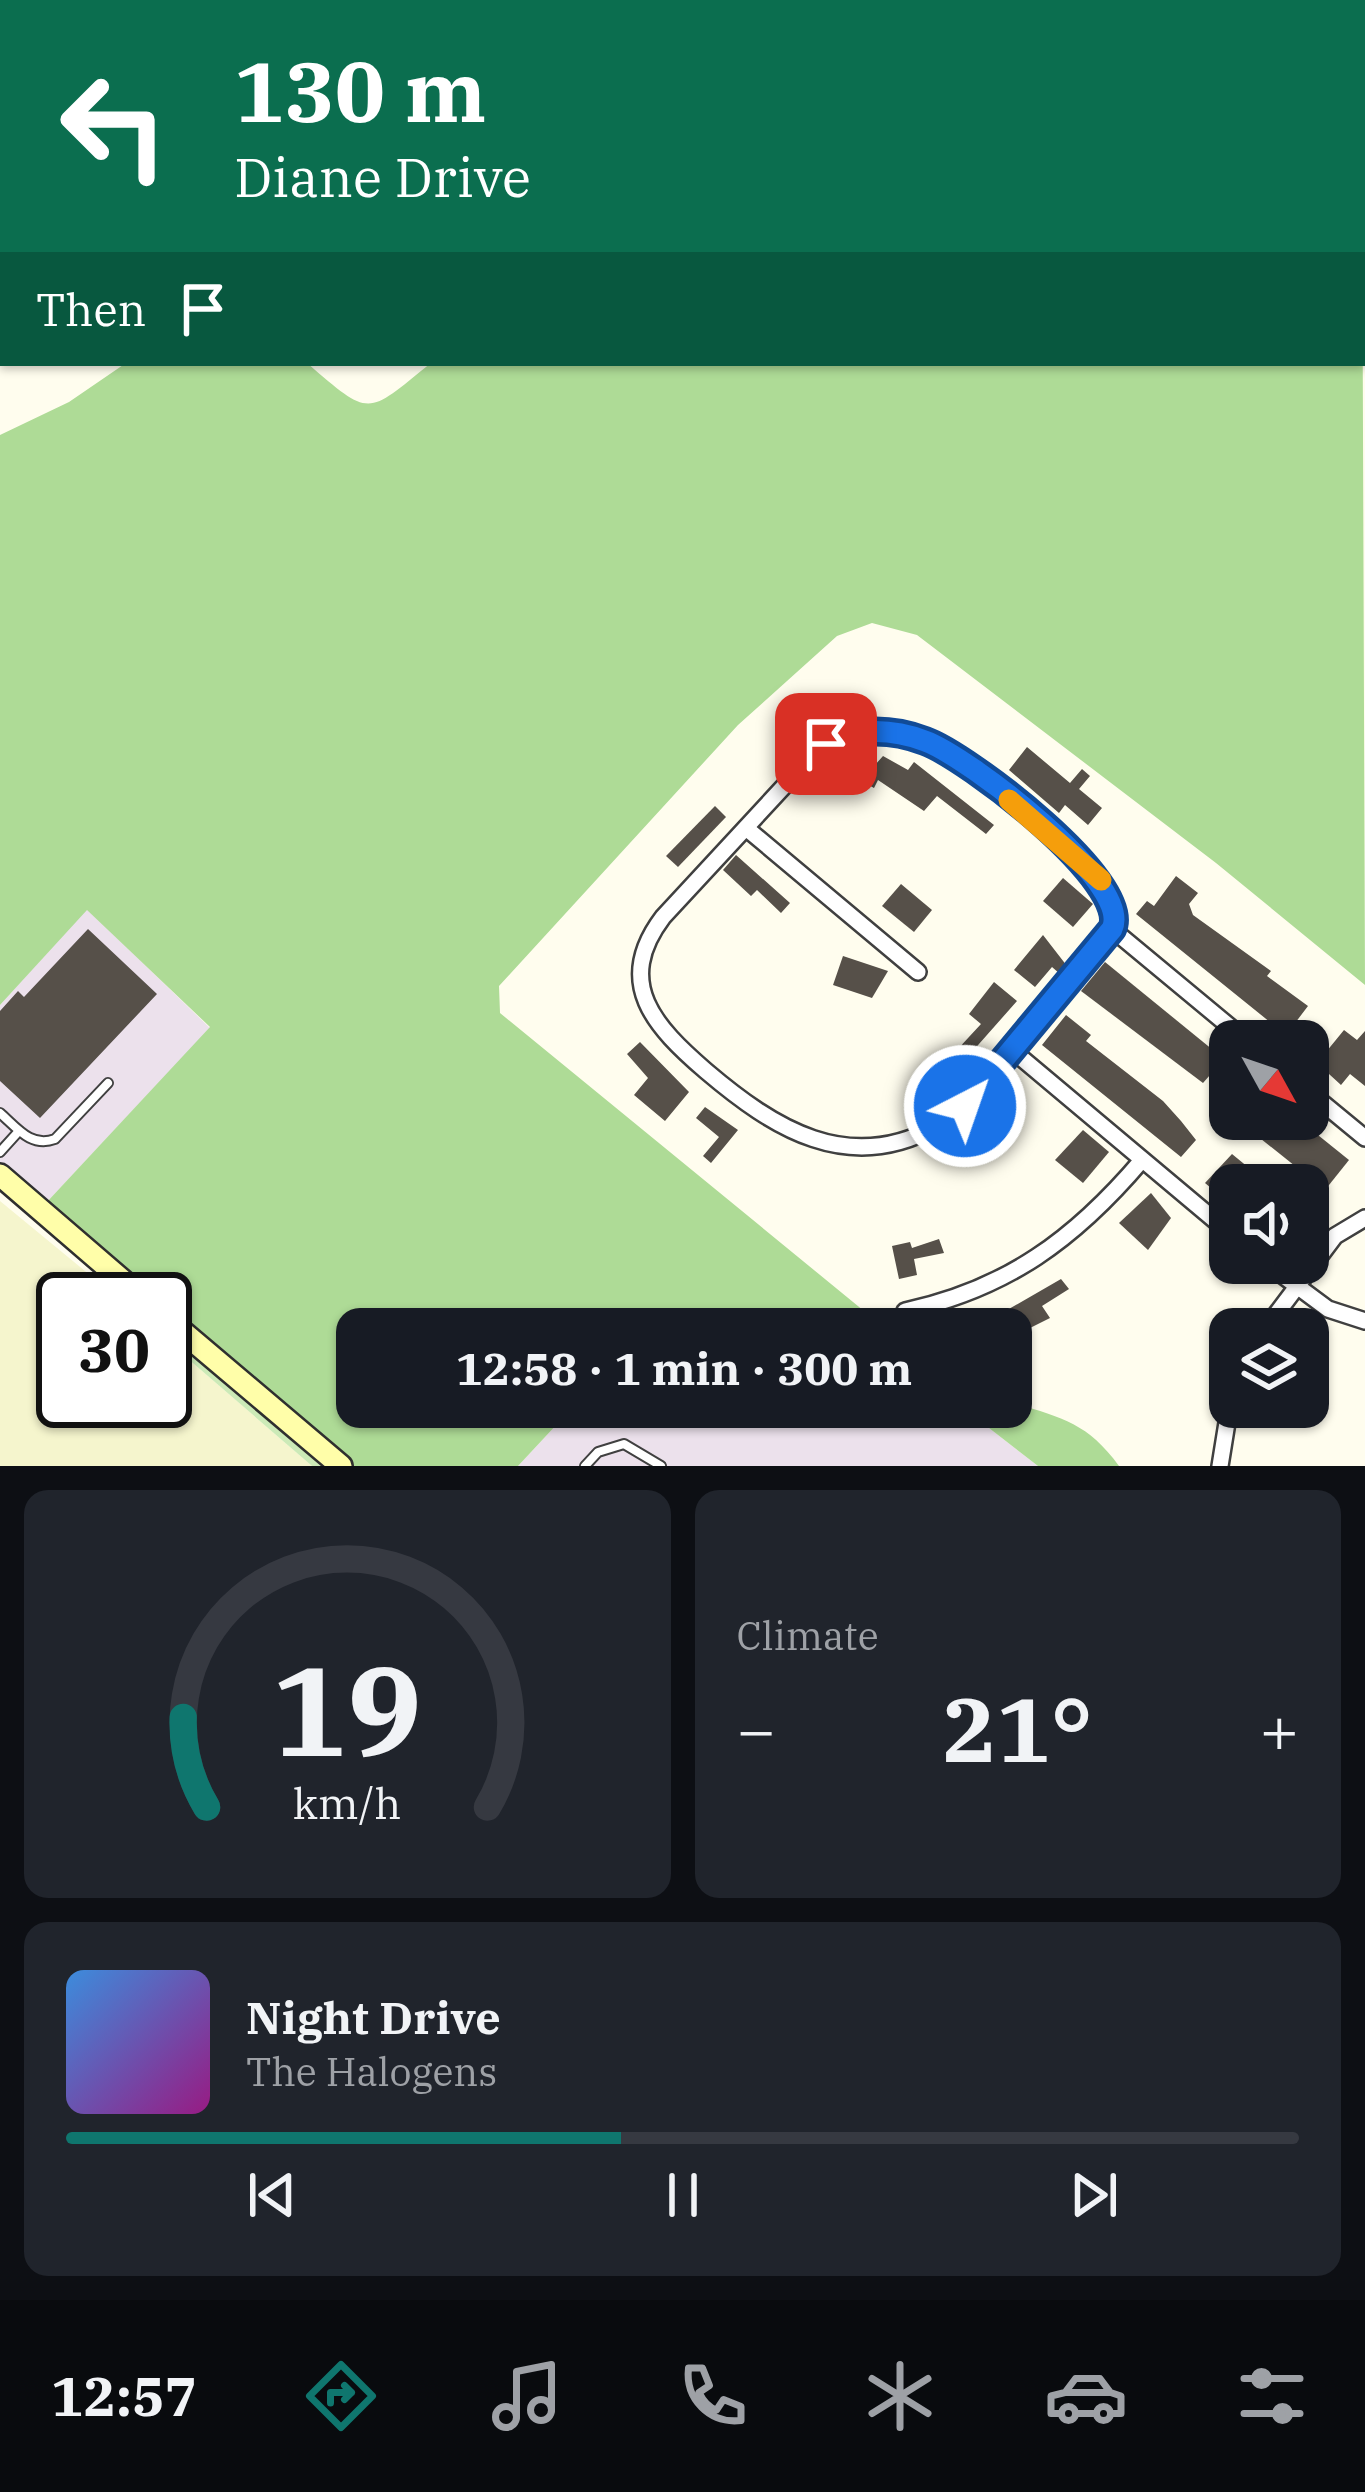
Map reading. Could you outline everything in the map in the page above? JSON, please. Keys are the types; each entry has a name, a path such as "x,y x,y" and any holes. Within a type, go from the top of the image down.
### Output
{"main road":[{"path":"0,1175 113,1272"},
{"path":"192,1340 341,1466"}],"street":[{"path":"885,731 914,737 955,756 1086,863 1111,895 1117,919 965,1106 906,1139 830,1143 794,1134 758,1115 662,1031 648,1008 641,981 644,952 655,928 746,828 813,755 838,737 885,731"},
{"path":"746,828 918,972"},
{"path":"1112,929 1222,1020"},
{"path":"1013,1051 1209,1216"},
{"path":"1329,1108 1365,1138"},
{"path":"917,1308 963,1297 1019,1272 1087,1221 1142,1160"},
{"path":"1279,1308 1335,1236 1365,1218"},
{"path":"1292,1284 1328,1309 1365,1321"},
{"path":"1220,1466 1226,1428"}],"lane":[{"path":"0,1113 32,1141 55,1139 108,1083"},
{"path":"0,1152 20,1130"},
{"path":"585,1466 598,1452 624,1444 661,1466"}],"shaded area":[{"path":"87,909 210,1028 46,1203 0,1165 0,1005"},
{"path":"553,1428 989,1428 1038,1466 518,1466"}],"green space":[{"path":"122,366 311,366 358,401 380,401 427,366 1363,366 1365,985 1216,863 917,635 872,623 837,636 738,725 499,986 500,1013 860,1308 336,1308 336,1428 553,1428 518,1466 353,1466 192,1328 192,1272 126,1272 46,1203 210,1027 87,910 0,1005 0,435 69,402"},
{"path":"0,1201 86,1272 36,1272 36,1428 192,1428 192,1362 312,1466 0,1466"},
{"path":"192,1349 329,1466 312,1466 192,1362"},
{"path":"1032,1409 1084,1431 1119,1466 1038,1466 989,1428 1032,1428"}],"building":[{"path":"1027,747 1070,783 1082,769 1090,776 1079,789 1102,808 1088,825 1065,805 1059,813 1009,770"},
{"path":"849,756 875,765 883,756 908,770 914,762 994,825 986,834 937,796 924,811 878,780 874,788 843,771"},
{"path":"715,806 726,817 678,867 666,856"},
{"path":"736,855 790,903 781,913 757,890 751,896 723,870"},
{"path":"1176,876 1198,893 1189,904 1193,915 1271,971 1267,976 1308,1006 1297,1020 1267,1020 1136,914 1147,901 1154,906"},
{"path":"1063,878 1093,904 1073,927 1043,901"},
{"path":"901,884 932,910 914,932 882,906"},
{"path":"88,929 157,994 40,1118 0,1081 0,1011 18,991 24,997"},
{"path":"1043,935 1067,966 1060,974 1052,967 1035,987 1014,970"},
{"path":"843,956 888,971 872,998 833,985"},
{"path":"1105,962 1209,1047 1209,1076 1203,1083 1081,991"},
{"path":"994,982 1017,1001 956,1070 950,1065 956,1051 981,1024 969,1014"},
{"path":"1066,1015 1091,1035 1086,1041 1163,1101 1181,1121 1196,1140 1181,1157 1042,1045"},
{"path":"1344,1030 1357,1040 1365,1031 1365,1086 1350,1074 1341,1085 1329,1074 1329,1048"},
{"path":"640,1042 689,1092 665,1121 634,1095 648,1078 627,1054"},
{"path":"705,1107 738,1130 711,1163 703,1156 719,1137 696,1118"},
{"path":"1083,1130 1109,1152 1083,1183 1055,1160"},
{"path":"1262,1140 1324,1140 1349,1160 1329,1185 1329,1164 1292,1164"},
{"path":"1232,1154 1244,1164 1223,1164"},
{"path":"1151,1193 1171,1218 1148,1250 1119,1223"},
{"path":"939,1239 944,1253 914,1259 917,1275 899,1279 892,1246 910,1242 912,1248"},
{"path":"1061,1279 1069,1289 1042,1306 1050,1318 1032,1327 1032,1308 1011,1308"}],"slow traffic":[{"path":"1009,800 1101,880"}],"route":[{"path":"826,744 851,734 885,731 941,748 1074,852 1111,895 1117,919 1112,929 965,1106"}]}
